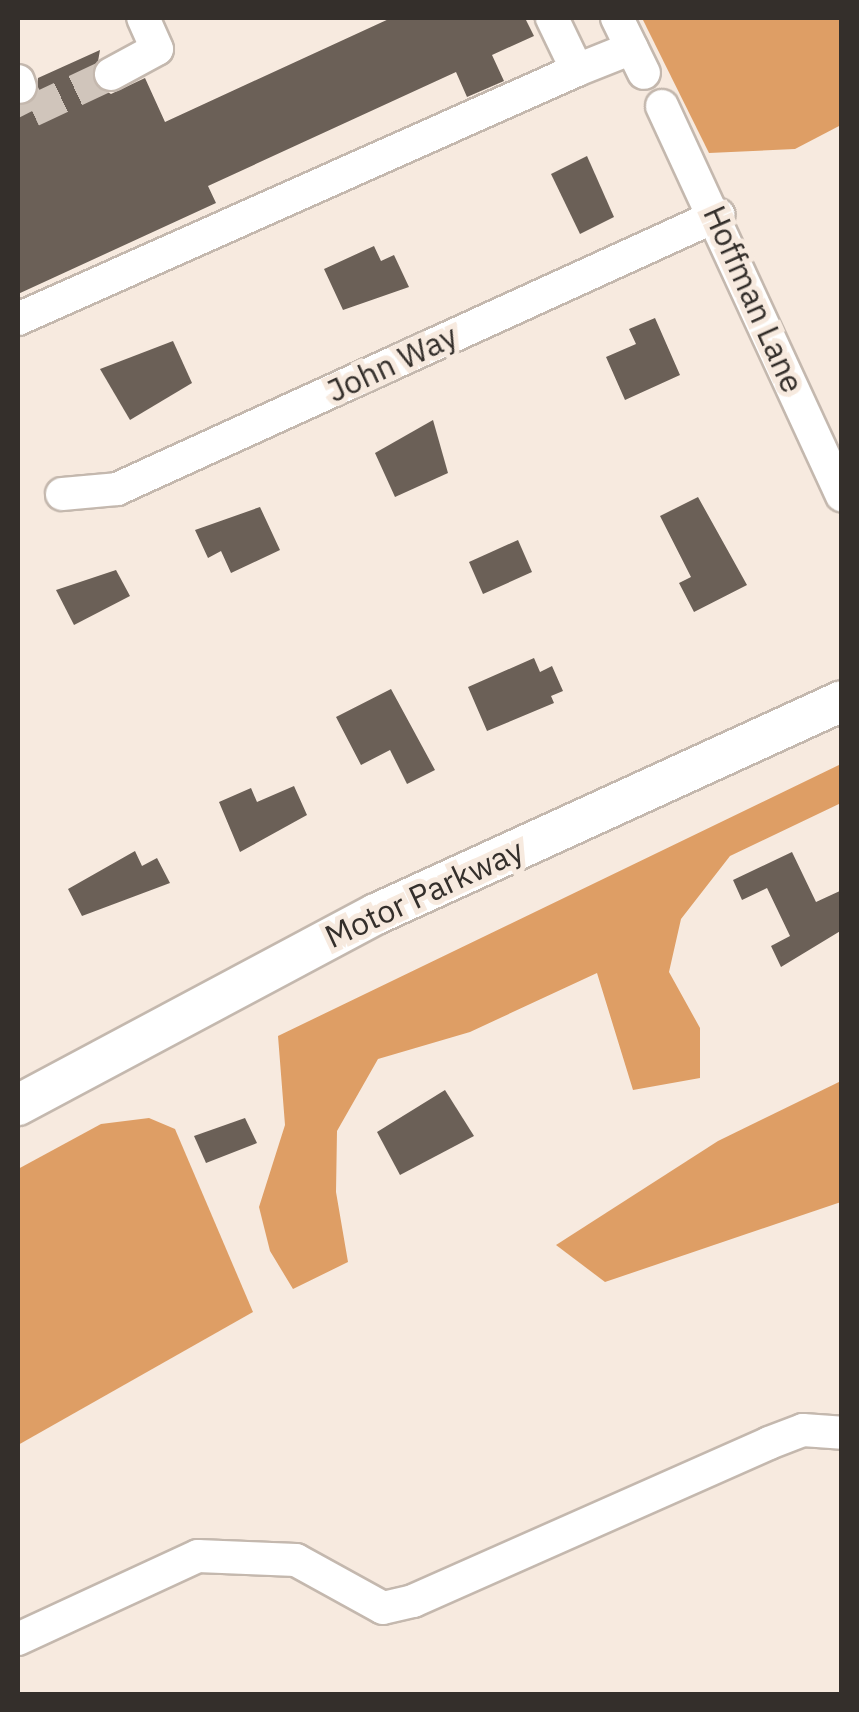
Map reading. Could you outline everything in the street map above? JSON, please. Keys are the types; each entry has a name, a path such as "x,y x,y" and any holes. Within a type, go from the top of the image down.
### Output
{"main road":[{"name":"Motor Parkway","path":"18,1105 362,921 842,701"}],"street":[{"path":"111,74 157,49 142,18"},
{"path":"552,18 577,70"},
{"path":"18,320 577,70 638,60 618,18"},
{"name":"Hoffman Lane","path":"662,106 718,215 842,495"},
{"name":"John Way","path":"62,494 117,489 718,215"},
{"path":"18,1639 198,1556 296,1560 383,1608 413,1601 769,1443 803,1430 842,1434"}],"shaded area":[{"path":"642,18 841,18 841,125 795,149 709,153"},
{"path":"841,764 841,803 730,856 681,919 669,972 700,1028 700,1078 633,1090 597,973 470,1032 378,1059 337,1131 336,1192 348,1262 293,1289 270,1251 259,1207 285,1125 278,1036"},
{"path":"841,1081 841,1202 605,1282 556,1245 718,1141"},
{"path":"149,1118 175,1129 253,1312 18,1445 18,1169 101,1124"}],"building":[{"path":"391,18 525,18 534,36 492,55 504,81 467,97 456,72 208,186 216,203 18,294 18,107 36,99 38,78 100,50 94,84 111,94 145,78 165,122"},
{"path":"587,156 614,217 580,234 551,174"},
{"path":"374,246 381,261 394,255 409,287 343,310 324,269"},
{"path":"655,318 680,375 625,400 606,357 636,344 629,329"},
{"path":"173,341 192,383 130,420 100,369"},
{"path":"433,420 448,473 395,497 375,453"},
{"path":"698,497 747,585 694,612 679,583 691,577 660,516"},
{"path":"260,507 280,550 231,573 221,551 208,558 195,530"},
{"path":"518,540 532,572 483,594 469,562"},
{"path":"116,570 130,596 74,625 56,590"},
{"path":"534,658 540,672 552,666 563,691 551,696 554,703 487,731 468,687"},
{"path":"391,689 435,770 407,784 390,750 361,765 336,717"},
{"path":"294,786 307,815 240,852 219,802 251,788 257,802"},
{"path":"135,851 142,866 157,858 170,883 82,916 68,889"},
{"path":"792,852 816,902 842,890 842,930 781,967 771,946 790,936 767,888 742,900 733,880"},
{"path":"445,1090 474,1136 400,1175 377,1132"},
{"path":"245,1118 257,1143 206,1163 194,1136"}],"tunnel":[{"path":"20,87 32,111 111,74"}]}
